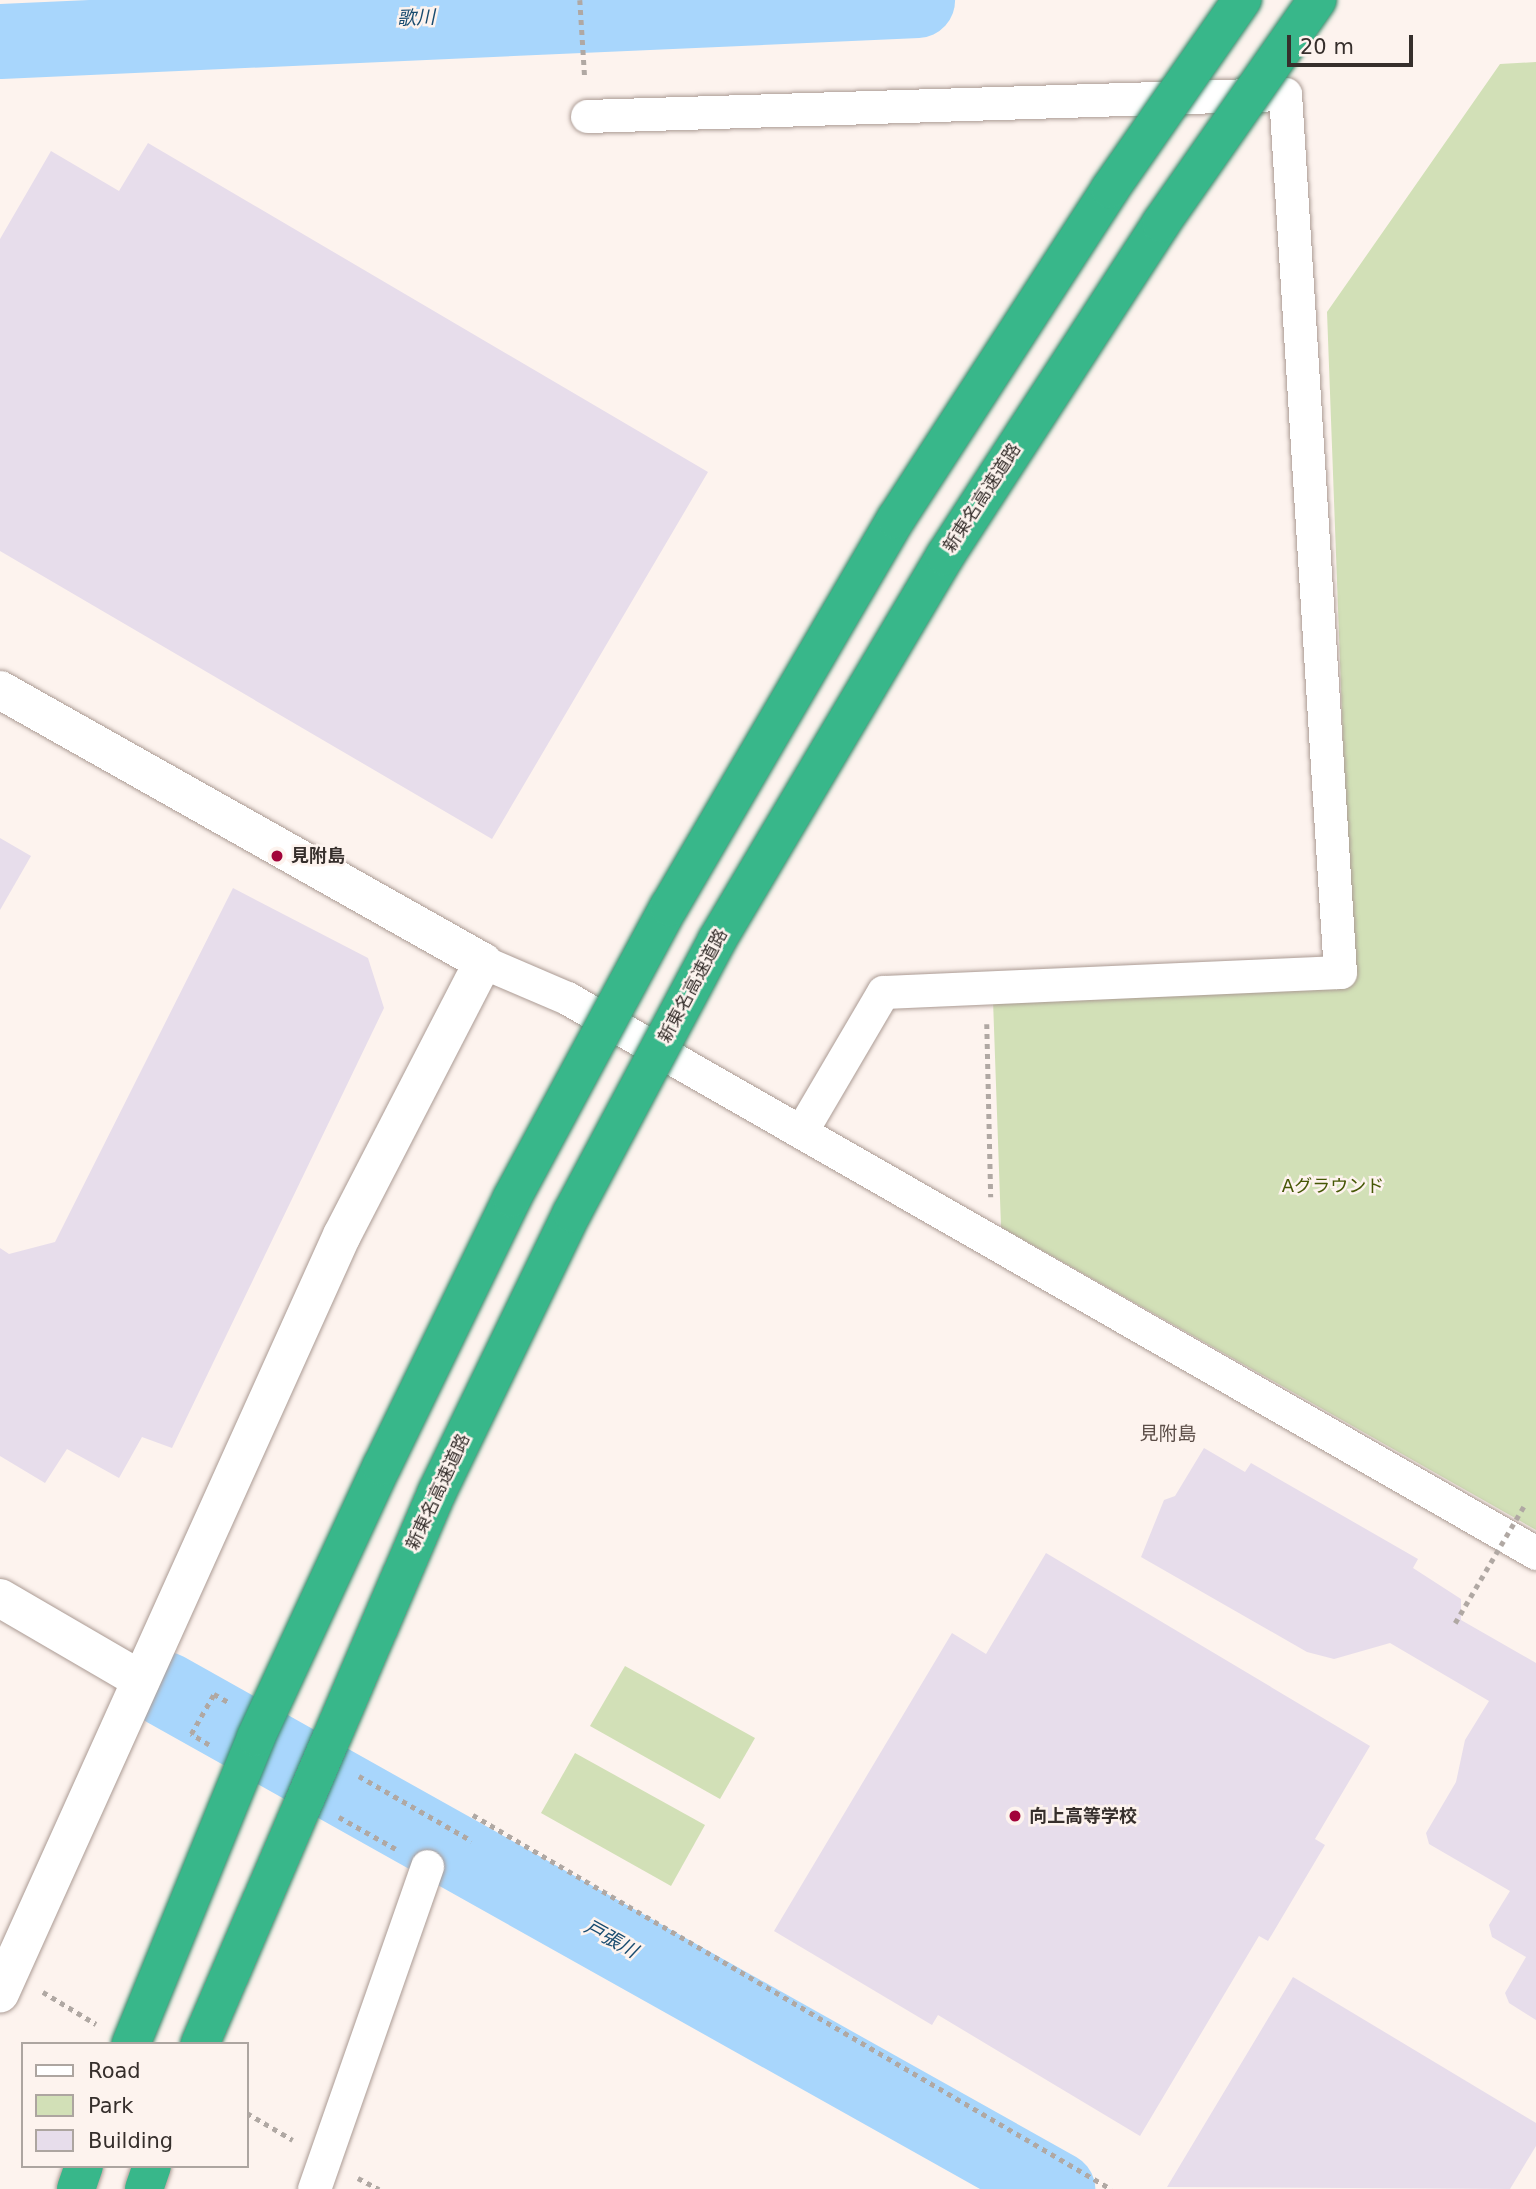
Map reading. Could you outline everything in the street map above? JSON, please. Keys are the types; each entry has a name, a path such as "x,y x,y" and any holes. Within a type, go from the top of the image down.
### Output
{"highway":[{"path":"118,2037 382,1465 512,1199 669,907 895,519 1110,189 1242,0"},
{"name":"新東名高速道路","path":"201,2042 437,1492 572,1213 717,940 952,545 1161,223 1317,0"},
{"path":"76,2189 83,2168"},
{"path":"144,2189 151,2168"}],"street":[{"path":"587,116 1285,93 1340,972 986,991 883,992 801,1132"},
{"path":"0,690 483,962 567,998 991,1237 1536,1553"},
{"path":"5,1983 342,1234 483,962"},
{"path":"0,1598 141,1680"},
{"path":"319,2174 427,1866"}],"path":[{"path":"580,0 583,53"},
{"path":"986,991 991,1237"},
{"path":"1455,1623 1525,1504"},
{"path":"197,1724 208,1705"},
{"path":"473,1815 1111,2189"},
{"path":"5,1983 118,2037"},
{"path":"248,2114 319,2174"}],"green space":[{"name":"Aグラウンド","path":"1536,62 1536,1530 1001,1227 993,1000 1352,985 1327,312 1500,64"},
{"path":"625,1666 755,1738 720,1799 590,1726"},
{"path":"575,1753 705,1825 671,1886 541,1813"}],"building":[{"path":"148,143 708,472 492,839 0,551 0,239 51,151 119,191"},
{"path":"0,838 31,856 0,910"},
{"path":"233,888 368,958 384,1008 172,1448 142,1437 119,1478 67,1449 45,1483 0,1456 0,1248 9,1254 55,1242"},
{"path":"1204,1448 1245,1472 1251,1463 1418,1559 1413,1568 1461,1599 1461,1620 1536,1663 1536,2020 1509,2003 1505,1993 1526,1957 1492,1937 1489,1925 1510,1891 1429,1844 1426,1833 1456,1782 1465,1740 1489,1701 1390,1643 1334,1659 1307,1652 1141,1557 1164,1500 1175,1496"},
{"path":"1046,1553 1370,1746 1315,1839 1325,1845 1268,1941 1259,1936 1140,2136 938,2015 932,2025 774,1931 952,1633 986,1654"},
{"path":"1293,1977 1536,2123 1536,2146 1510,2189 1167,2187"}],"waterway":[{"name":"歌川","path":"0,41 917,0"},
{"name":"戸張川","path":"165,1689 1057,2189"}],"place":[{"name":"見附島","path":"277,856"},
{"name":"向上高等学校","path":"1015,1816"}],"district":[{"name":"見附島","path":"1168,1434"}]}
